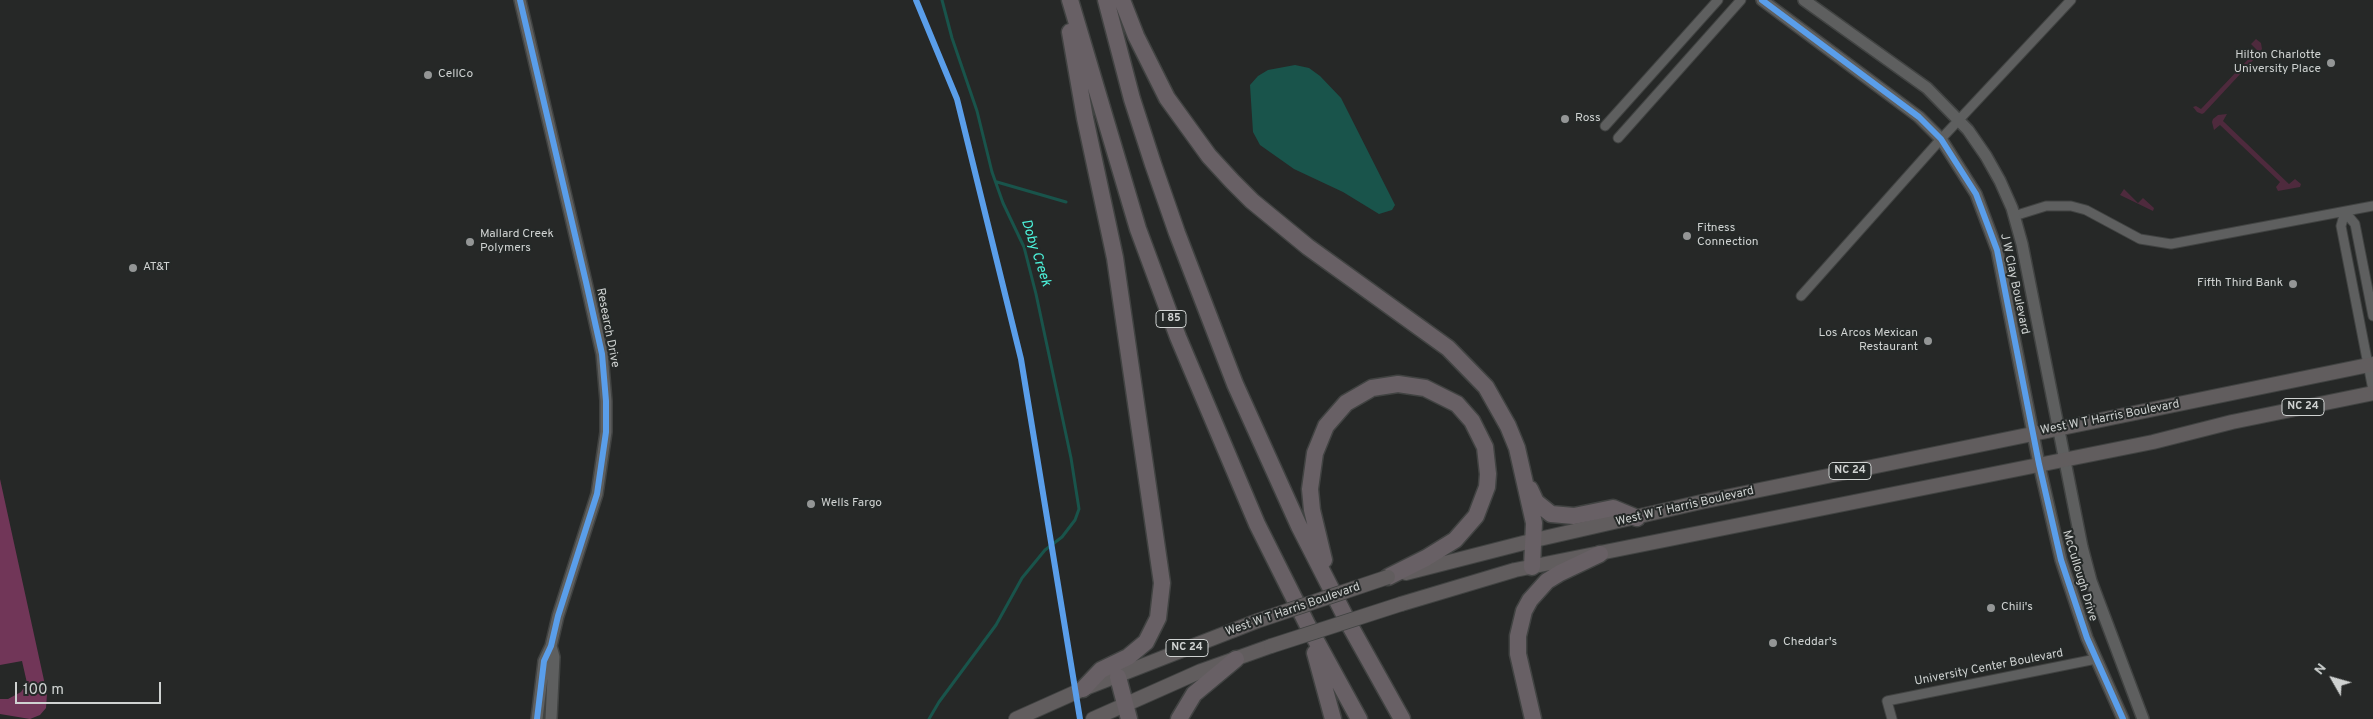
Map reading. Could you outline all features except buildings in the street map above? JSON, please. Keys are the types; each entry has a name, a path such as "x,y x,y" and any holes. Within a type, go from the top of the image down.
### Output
{"highway":[{"path":"1064,0 1085,118 1115,258 1162,583 1158,618 1146,642 1128,657 1101,670 1083,689"},
{"name":"I 85","path":"1070,0 1135,220 1178,337 1253,515 1306,624 1359,719"},
{"name":"I 85","path":"1106,0 1132,99 1201,299 1274,473 1348,624 1402,719"},
{"path":"1122,0 1136,36 1167,98 1209,156 1252,201 1280,226 1427,332 1469,368 1486,387 1508,426 1517,448 1534,522 1535,540 1532,567"},
{"path":"1330,584 1312,510 1310,489 1312,468 1320,439 1335,414 1358,395 1385,385 1412,385 1447,397 1457,404 1472,421 1485,447 1488,474 1487,486 1476,516 1455,540 1426,558 1388,577"},
{"path":"1523,473 1536,502 1551,514 1574,516 1614,508 1637,518"},
{"path":"1533,719 1518,654 1518,636 1524,611 1534,595 1547,581 1600,554"},
{"path":"1306,624 1333,719"},
{"path":"1179,719 1194,694 1236,658"},
{"path":"1118,676 1127,712"}],"main road":[{"name":"West W T Harris Boulevard","path":"1016,719 1083,689 1257,620 1388,577 1535,540 2033,433 2370,365"},
{"name":"NC 24","path":"1092,719 1127,712 1201,671 1236,658 1400,604 1532,567 2065,459 2373,391"}],"street":[{"name":"Research Drive","path":"520,0 602,354 606,401 603,463 596,494 558,616 551,646 544,661 537,719"},
{"path":"1605,126 1718,0"},
{"path":"1618,138 1741,0"},
{"name":"J W Clay Boulevard","path":"1762,0 1905,106 1941,139 1976,194 1997,250 2033,433"},
{"name":"J W Clay Boulevard","path":"1804,0 1927,88 1959,120 1977,142 1994,168 2014,216 2022,244 2057,428 2065,459"},
{"path":"1801,296 1941,139 2071,0"},
{"path":"2014,216 2046,206 2071,206 2091,213 2140,239 2171,244 2373,206"},
{"path":"2345,212 2355,224 2373,316"},
{"path":"2345,212 2341,226 2370,365 2373,391"},
{"name":"McCullough Drive","path":"2033,433 2068,588 2096,659 2123,719"},
{"name":"McCullough Drive","path":"2065,459 2082,547 2092,581 2143,719"},
{"name":"Research Drive","path":"551,646 554,662 550,688 551,719"},
{"name":"University Center Boulevard","path":"1892,719 1887,701 2096,659"}],"shaded area":[{"path":"2256,39 2261,43 2262,49 2256,57 2204,113 2197,112 2193,107 2196,106 2201,109 2257,50 2251,44"},
{"path":"1295,65 1309,68 1320,76 1341,98 1395,205 1392,210 1379,214 1343,192 1294,169 1260,145 1253,132 1250,85 1258,76 1268,70"},
{"path":"2227,114 2223,121 2289,184 2295,179 2301,184 2300,187 2278,191 2276,187 2280,182 2220,125 2214,130 2213,119 2218,115"},
{"path":"2124,189 2138,203 2143,198 2154,208 2153,211 2120,195"},
{"path":"0,479 47,694 46,708 40,715 30,719 0,714 0,699 8,699 21,692 27,683 22,661 0,665"}],"waterway":[{"name":"Doby Creek","path":"929,719 939,702 996,625 1022,578 1045,550 1062,537 1075,520 1079,509 1071,458 1024,247 1003,203 992,172 977,111 952,38 942,0"},
{"path":"997,182 1066,202"}],"cycle path":[{"path":"520,0 602,354 606,401 606,432 597,494 558,616 551,646 544,661 537,719"},
{"path":"916,0 957,99 1021,359 1080,719"},
{"path":"1762,0 1919,117 1941,139 1976,194 1997,250 2039,464 2061,560 2087,638 2123,719"}],"place":[{"name":"Hilton Charlotte University Place","path":"2331,63"},
{"name":"CellCo","path":"428,75"},
{"name":"Ross","path":"1565,119"},
{"name":"Fitness Connection","path":"1687,236"},
{"name":"Mallard Creek Polymers","path":"470,242"},
{"name":"AT&T","path":"133,268"},
{"name":"Fifth Third Bank","path":"2293,284"},
{"name":"Los Arcos Mexican Restaurant","path":"1928,341"},
{"name":"Wells Fargo","path":"811,504"},
{"name":"Chili's","path":"1991,608"},
{"name":"Cheddar's","path":"1773,643"}]}
